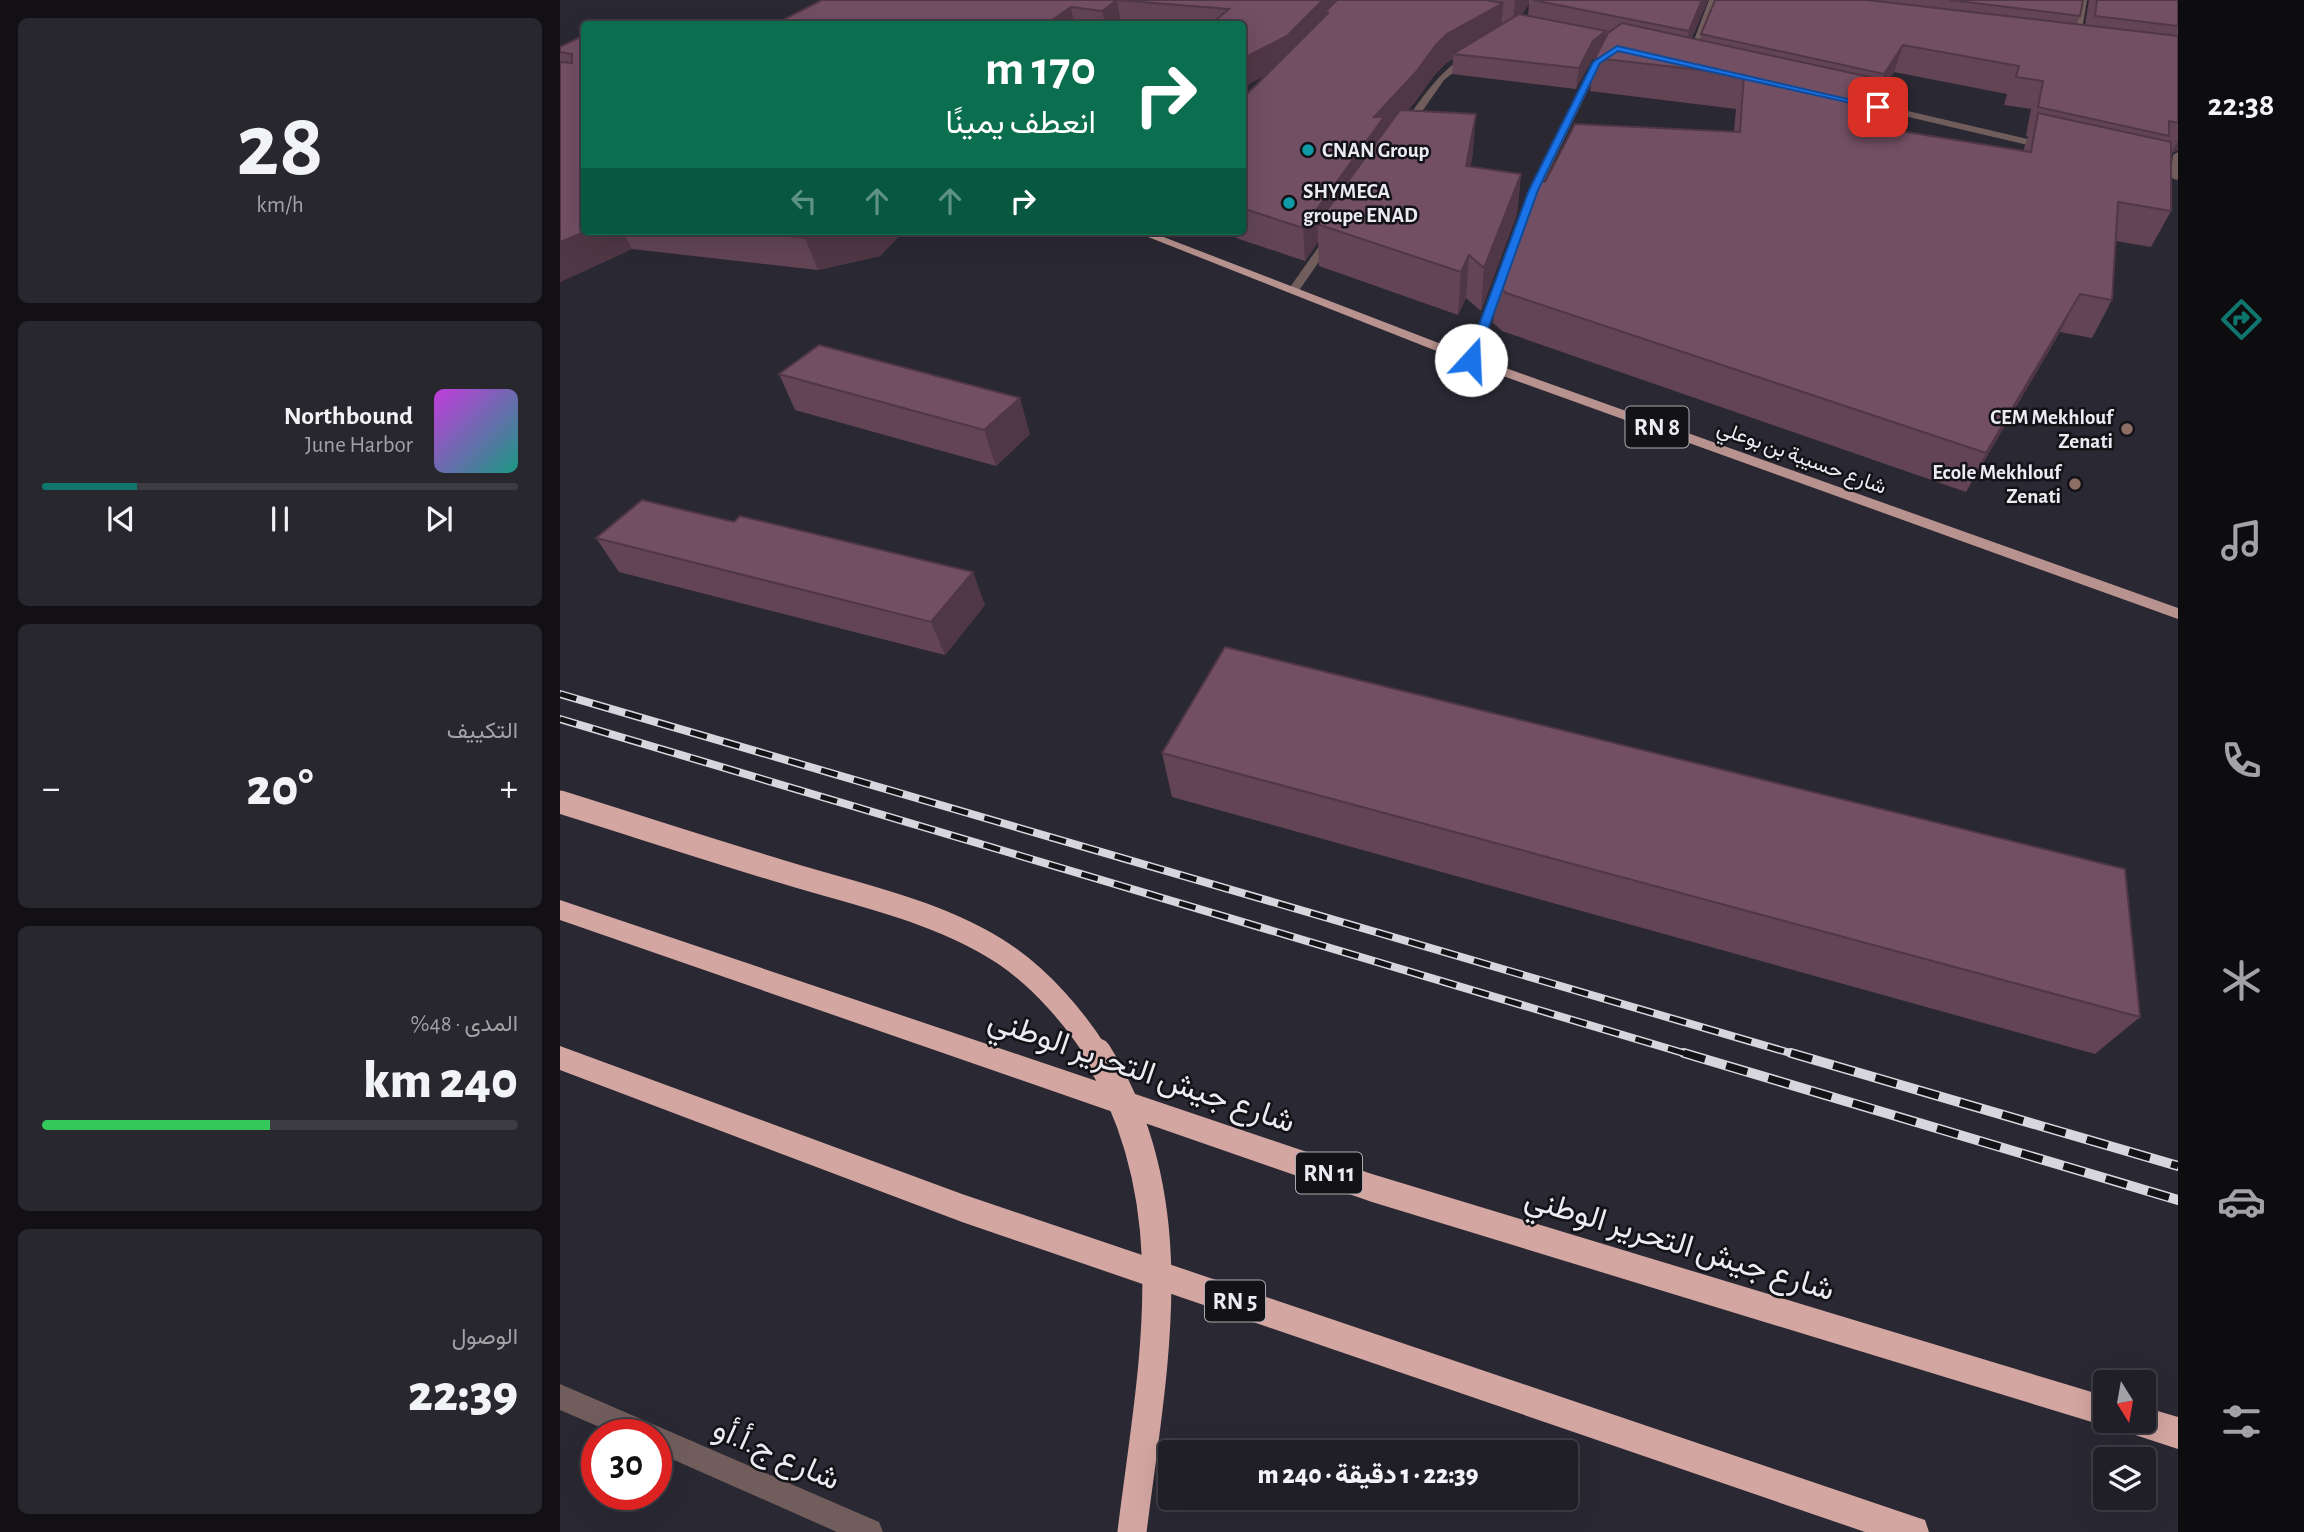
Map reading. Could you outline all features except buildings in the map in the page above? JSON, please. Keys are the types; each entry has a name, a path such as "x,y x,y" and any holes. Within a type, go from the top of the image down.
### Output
{"highway":[{"path":"560,802 883,902 952,927 997,949 1023,969 1088,1036 1112,1075 1136,1130 1150,1186 1156,1251 1155,1321 1132,1532"},
{"name":"شارع جيش التحرير الوطني","path":"560,910 1372,1188 2093,1407"},
{"name":"RN 5","path":"560,1058 962,1208 1913,1532"},
{"path":"2156,1427 2178,1433"}],"main road":[{"name":"شارع حسيبة بن بوعلي","path":"1150,235 1471,360 2178,614"}],"street":[{"path":"2075,48 2083,0"},
{"path":"1688,63 1712,1 1725,5"},
{"path":"1524,216 1534,190 1597,62 1617,48 1604,46"},
{"path":"2062,46 2088,49"},
{"path":"1401,135 1450,67 1484,47"},
{"path":"1676,60 1702,66"},
{"path":"1837,97 2054,148"},
{"path":"2135,167 2177,177 2178,155"},
{"path":"1294,290 1340,225"},
{"path":"1471,360 1510,255"},
{"path":"560,1396 612,1419"},
{"name":"شارع ج.أ.أو","path":"672,1446 869,1532"}],"railway":[{"path":"560,694 1797,1055"},
{"path":"560,719 1690,1055"},
{"path":"1684,1053 2178,1200"},
{"path":"1791,1053 2178,1166"}],"place":[{"name":"CNAN Group","path":"1308,150"},
{"name":"SHYMECA groupe ENAD","path":"1289,203"},
{"name":"CEM Mekhlouf Zenati","path":"2127,429"},
{"name":"Ecole Mekhlouf Zenati","path":"2075,484"}],"route":[{"path":"1471,360 1534,190 1597,62 1617,48 1878,107"}]}
